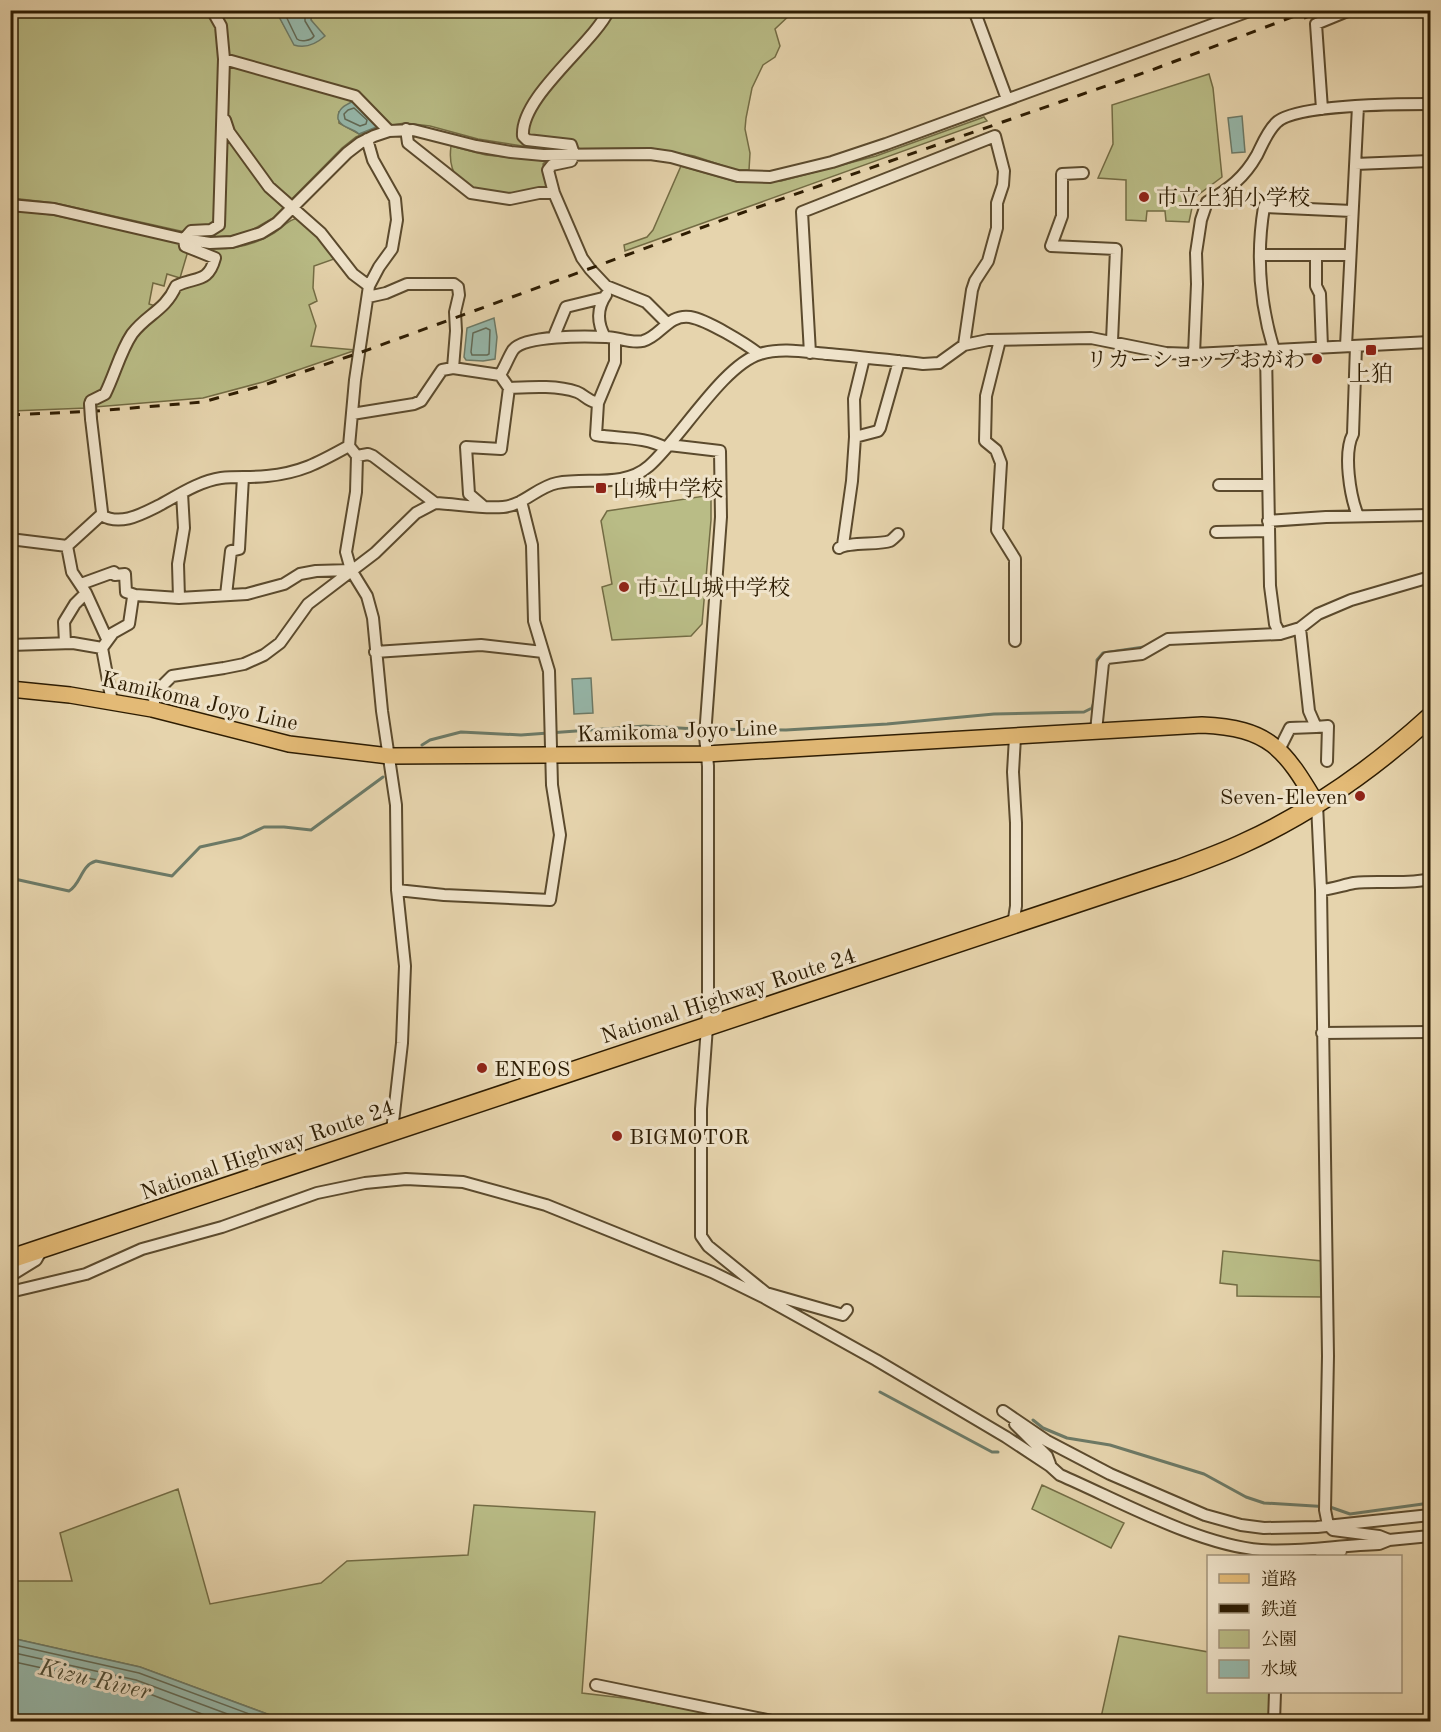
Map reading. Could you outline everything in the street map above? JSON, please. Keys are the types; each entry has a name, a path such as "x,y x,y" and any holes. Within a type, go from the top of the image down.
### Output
{"highway":[{"name":"National Highway Route 24","path":"10,1259 1179,869 1245,843 1317,804 1372,767 1431,717"}],"main road":[{"name":"Kamikoma Joyo Line","path":"10,689 112,702 289,744 388,756 706,754 1202,725 1230,726 1255,734 1279,750 1295,767 1317,804"}],"street":[{"path":"10,539 67,546 101,516 91,401 105,394 129,340 142,323 167,304 176,286 200,279 210,272 214,258 185,246 184,239 191,231 211,230 219,225 224,59 221,26 212,10"},
{"path":"609,10 599,26 556,73 536,102 524,126 523,135 527,140 571,145 574,154 571,161 549,167 547,174 582,258 606,286 646,302 667,323"},
{"path":"974,10 1007,99"},
{"path":"10,205 54,209 210,243 243,240 269,229 347,153 367,139 389,131 406,129 428,132 494,149 543,154 650,154 692,162 738,176 770,177 854,155 1252,10"},
{"path":"1322,109 1315,19 1350,10"},
{"path":"224,59 348,92 355,96 389,131"},
{"path":"1194,354 1196,253 1201,220 1207,202 1233,187 1256,157 1278,121 1322,109 1431,104"},
{"path":"1358,106 1349,255 1353,434 1348,444 1347,458 1358,516"},
{"path":"223,111 229,132 269,187 321,233 368,292 386,293 407,284 454,284 458,287 453,368"},
{"path":"406,129 408,142 471,193 510,200 539,193 554,193"},
{"path":"810,353 802,212 995,136 1004,171 1003,184 997,203 997,228 988,261 972,290 964,345"},
{"path":"367,139 373,160 397,208 394,242 368,292 349,446 357,456 356,492 346,552 351,570 367,596 370,607 396,804 398,890 405,966 402,1043 393,1131"},
{"path":"1355,164 1431,161"},
{"path":"1083,173 1062,174 1062,216 1051,246 1116,249 1112,341"},
{"path":"1280,634 1275,624 1270,586 1267,484 1270,350 1262,307 1260,229 1264,207 1352,211"},
{"path":"1260,255 1349,255"},
{"path":"1316,256 1316,286 1320,294 1322,347"},
{"path":"611,288 603,298 598,320 610,338 615,362 598,404 596,435 642,439 668,446 720,451 721,517 706,729 708,1013 701,1109 701,1236 708,1246 764,1295 843,1315 847,1310"},
{"path":"554,336 566,307 603,298"},
{"path":"500,375 513,350 519,345 554,336 641,341 656,334 676,318 692,317 747,345 759,354"},
{"path":"152,710 157,691 172,676 224,669 244,664 264,655 280,643 308,604 375,553 416,513 435,503 505,507 556,483 631,477 648,467 738,366 759,354 778,351 939,363 964,345 1000,340 1075,337 1112,341 1166,353 1194,354 1431,342"},
{"path":"1000,340 986,396 985,441 996,450 1001,463 997,530 1015,559 1015,641"},
{"path":"864,358 854,399 855,438 841,546 891,541 898,534"},
{"path":"855,438 878,431 880,428 899,361"},
{"path":"352,414 421,401 442,370 453,368 500,375 509,388 501,449 466,447 469,494 483,506"},
{"path":"509,388 546,387 579,393 588,401 598,404"},
{"path":"101,516 121,520 136,518 182,493 219,478 266,476 301,471 349,446"},
{"path":"357,456 368,454 373,456 435,503"},
{"path":"226,595 231,551 239,549 243,477"},
{"path":"1219,485 1267,484"},
{"path":"179,598 178,564 184,528 182,493"},
{"path":"398,890 444,895 550,900 560,835 553,795 549,671 534,621 532,545 521,501"},
{"path":"1216,532 1358,516 1431,515"},
{"path":"67,546 72,572 84,589 104,644 112,702"},
{"path":"65,643 64,622 84,589 114,572 115,575 125,574 126,592 135,595 179,598 247,594 284,584 300,574 351,570"},
{"path":"1096,731 1103,663 1107,658 1142,654 1168,639 1280,634 1300,628 1318,614 1336,606 1431,577"},
{"path":"104,644 113,633 129,624 135,595"},
{"path":"1300,628 1309,711 1316,727"},
{"path":"10,645 104,644"},
{"path":"375,652 481,645 543,652"},
{"path":"1279,750 1290,728 1328,726 1327,761"},
{"path":"1013,925 1016,906 1016,823 1013,772 1016,737"},
{"path":"1317,804 1321,890 1328,1356 1325,1506 1328,1525 1333,1530 1379,1536 1389,1540"},
{"path":"1321,890 1354,883 1409,882 1431,879"},
{"path":"1322,1033 1431,1032"},
{"path":"10,1292 86,1274 142,1249 222,1227 317,1193 365,1183 406,1179 463,1182 546,1204 764,1295 876,1360 1060,1474 1172,1525 1225,1543 1269,1550 1379,1544 1389,1540 1431,1536"},
{"path":"10,1276 36,1260 43,1248"},
{"path":"1050,1466 1047,1456 1003,1411 1047,1441 1110,1474 1205,1515 1241,1526 1264,1528 1328,1525 1431,1515"},
{"path":"1328,1555 1351,1545"},
{"path":"596,1686 777,1722"},
{"path":"1274,1722 1275,1693"}],"green space":[{"path":"11,11 276,11 286,29 317,29 311,20 311,11 794,11 775,29 780,46 775,57 763,65 752,88 745,129 750,153 749,170 736,170 694,156 650,148 541,149 478,139 430,126 405,123 380,127 356,137 342,148 273,218 250,231 231,236 211,237 55,203 11,198","holes":["339,112 379,126 359,134 339,123"]},
{"path":"1209,74 1213,88 1222,177 1194,198 1189,222 1166,221 1165,211 1147,211 1146,221 1126,220 1126,180 1098,178 1113,144 1112,105"},
{"path":"984,117 987,121 625,251 624,245 647,237 653,230 681,166 737,182 781,181 876,156"},
{"path":"451,146 486,155 546,161 543,164 549,190 500,194 469,187 458,178 451,165"},
{"path":"10,210 53,215 178,242 188,251 180,278 167,274 164,286 153,283 149,304 159,307 140,322 105,389 87,408 11,411"},
{"path":"302,217 337,258 314,266 313,288 317,301 309,305 316,326 311,346 356,350 263,382 203,398 95,407 93,402 106,395 131,341 178,288 201,281 217,256 190,246 222,249 243,246 264,239 290,221"},
{"path":"711,495 702,624 691,636 612,640 602,587 612,584 601,521 607,511"},
{"path":"1223,1251 1322,1261 1323,1297 1237,1296 1237,1285 1220,1283"},
{"path":"1042,1485 1124,1523 1111,1548 1032,1509"},
{"path":"178,1489 210,1604 321,1583 347,1561 468,1555 474,1505 595,1512 582,1693 632,1699 751,1721 286,1721 140,1667 11,1638 10,1567 15,1581 72,1581 60,1533"},
{"path":"1119,1636 1207,1652 1207,1693 1272,1693 1272,1721 1100,1722"}],"water":[{"path":"276,11 311,11 311,20 325,36 311,45 294,45"},
{"path":"354,101 379,126 359,134 342,125 338,119 340,110"},
{"path":"1242,116 1245,152 1232,153 1228,118"},
{"path":"494,318 497,337 495,359 466,360 464,357 467,328"},
{"path":"591,678 593,713 574,714 572,679"},
{"name":"Kizu River","path":"11,1638 140,1667 286,1721 11,1721"}],"waterway":[{"path":"1097,674 1097,660 1103,653 1144,647"},
{"path":"422,745 430,740 461,732 521,735 645,726 786,730 994,714 1084,712 1092,708 1094,702"},
{"path":"10,878 69,891 87,866 96,861 172,876 200,847 241,838 264,827 311,830 383,777"},
{"path":"880,1392 992,1452 998,1452"},
{"path":"1033,1420 1043,1428 1067,1438 1110,1445 1204,1474 1246,1497 1264,1503 1330,1507 1350,1514 1430,1503"},
{"path":"716,1722 719,1716"}],"railway":[{"path":"10,415 203,402 264,385 359,353 747,211 1149,71 1311,10"},
{"path":"1304,18 1325,10"}],"place":[{"name":"市立上狛小学校","path":"1144,197"},
{"name":"上狛","path":"1371,350"},
{"name":"リカーショップおがわ","path":"1317,359"},
{"name":"山城中学校","path":"601,488"},
{"name":"市立山城中学校","path":"624,587"},
{"name":"Seven-Eleven","path":"1360,796"},
{"name":"ENEOS","path":"482,1068"},
{"name":"BIGMOTOR","path":"617,1136"}]}
